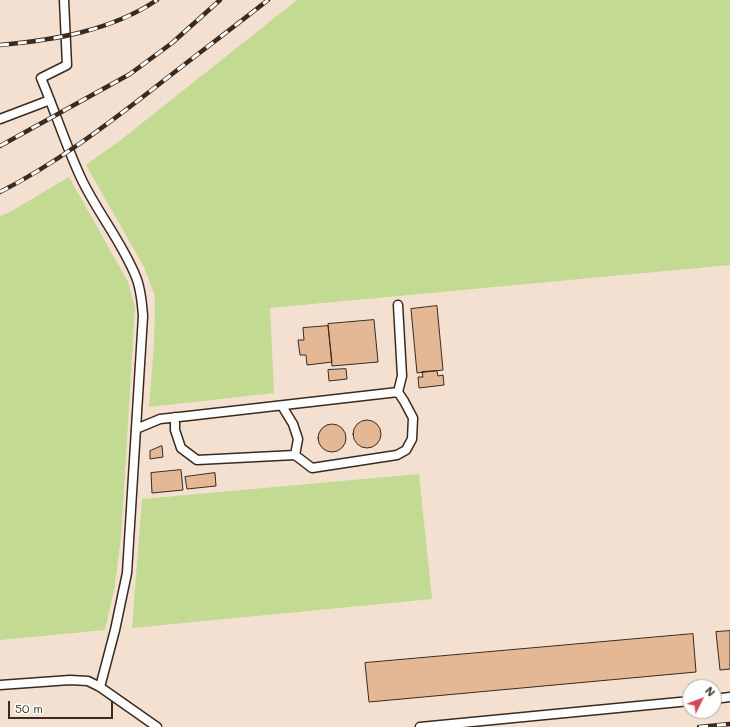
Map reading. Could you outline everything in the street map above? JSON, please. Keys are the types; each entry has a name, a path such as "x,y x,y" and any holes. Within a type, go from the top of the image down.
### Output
{"lane":[{"path":"64,0 67,65 41,78 81,177 94,203 126,256 136,278 142,298 143,316 127,573 100,687"},
{"path":"0,119 50,100"},
{"path":"175,417 174,430 181,448 197,460 295,455 312,468 397,455 406,450 412,439 413,418 398,392 402,376 398,305"},
{"path":"136,429 160,419 398,392"},
{"path":"282,406 293,424 298,439 295,455"},
{"path":"0,685 70,680 88,682 100,687 157,727"},
{"path":"420,727 682,702"}],"shaded area":[{"path":"0,0 730,0 730,727 0,727"}],"green space":[{"path":"297,0 730,0 730,265 270,308 274,393 149,407 154,345 155,296 144,267 86,165 122,139"},
{"path":"69,177 128,282 135,308 121,537 115,585 105,630 0,640 0,216 10,212"},
{"path":"419,474 432,599 132,628 142,499"}],"building":[{"path":"437,306 443,370 417,373 411,309"},
{"path":"374,320 378,362 332,366 328,324"},
{"path":"328,326 332,362 307,365 306,355 300,355 298,340 304,340 303,328"},
{"path":"346,369 347,379 329,381 328,370"},
{"path":"437,371 438,376 443,375 444,385 419,388 418,377 423,377 422,372"},
{"path":"367,420 377,424 381,434 377,444 367,448 357,444 353,434 357,424"},
{"path":"332,424 338,425 342,428 345,432 345,444 342,448 338,451 332,452 326,451 322,448 319,444 318,438 319,432 322,428 326,425"},
{"path":"162,446 163,457 150,459 150,451"},
{"path":"181,470 183,490 152,493 151,473"},
{"path":"215,473 216,486 187,489 185,477"},
{"path":"730,631 730,669 720,670 716,632"},
{"path":"693,634 696,672 369,702 365,663"}],"railway":[{"path":"0,45 61,37 101,27 139,11 157,0"},
{"path":"0,146 130,74 172,43 220,0"},
{"path":"0,192 60,157 98,131 268,0"},
{"path":"699,727 730,724"}]}
